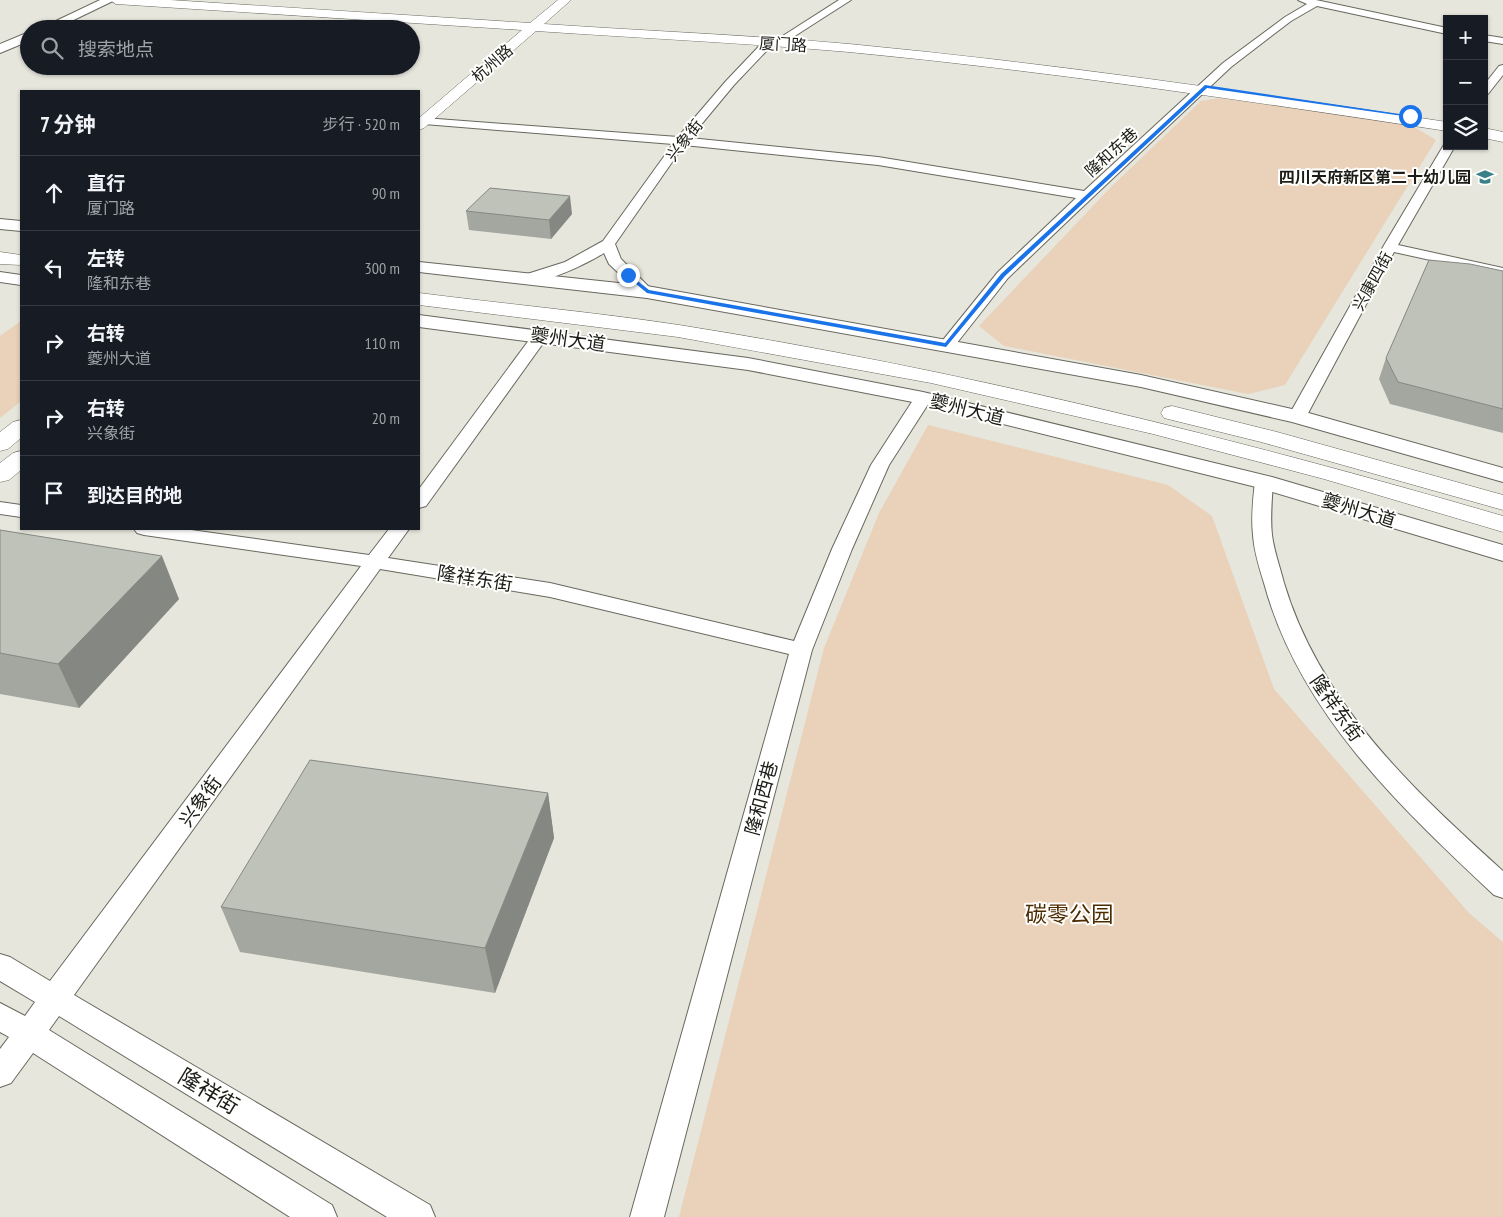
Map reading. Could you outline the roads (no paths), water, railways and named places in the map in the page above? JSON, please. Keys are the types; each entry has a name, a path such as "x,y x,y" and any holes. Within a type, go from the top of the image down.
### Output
{"main road":[{"name":"厦门路","path":"116,0 783,39 925,51 1443,121"},
{"name":"厦门路","path":"185,0 528,24 956,59 1204,88 1443,126"},
{"name":"杭州路","path":"421,123 528,24 548,0"},
{"name":"杭州路","path":"478,56 565,0"},
{"path":"1488,129 1503,131"},
{"path":"1488,134 1503,136"},
{"path":"0,241 20,244"},
{"path":"0,258 20,260"},
{"name":"夔州大道","path":"420,284 625,307 810,337 940,362 1141,406 1261,435 1503,503"},
{"name":"夔州大道","path":"420,299 678,331 931,378 1156,428 1332,474 1503,524"},
{"path":"0,444 20,428"},
{"path":"0,475 20,459"}],"street":[{"path":"65,20 109,0"},
{"path":"783,39 823,12 846,0"},
{"path":"1309,1 1443,30"},
{"name":"隆和东巷","path":"946,345 1003,275 1227,65 1309,1"},
{"path":"1488,39 1503,41"},
{"path":"0,49 20,40"},
{"name":"兴象街","path":"529,278 561,270 581,262 608,244 681,141 730,82 768,43"},
{"path":"1488,87 1503,68"},
{"path":"421,123 681,141 880,162 1087,196"},
{"name":"兴康四街","path":"1297,416 1447,150"},
{"path":"0,224 20,226"},
{"path":"608,244 614,261 647,292"},
{"path":"1390,248 1503,272"},
{"path":"420,267 647,292 1141,381 1297,416 1503,475"},
{"path":"0,277 20,280"},
{"name":"夔州大道","path":"420,321 541,335 748,364 923,398 1264,482 1503,553"},
{"path":"420,501 541,335"},
{"name":"隆和西巷","path":"648,1217 802,650 842,549 880,465 923,398"},
{"name":"隆祥东街","path":"1264,482 1262,529 1274,592 1299,652 1335,710 1376,761 1442,831 1503,887"},
{"path":"0,508 20,511"},
{"name":"隆祥东街","path":"151,530 375,562 550,590 802,650"},
{"name":"兴象街","path":"0,1073 398,530"},
{"name":"隆祥街","path":"0,966 418,1217"},
{"path":"0,1016 320,1217"}],"place":[{"name":"四川天府新区第二十幼儿园","path":"1485,177"}],"park label":[{"name":"碳零公园","path":"1069,914"}]}
